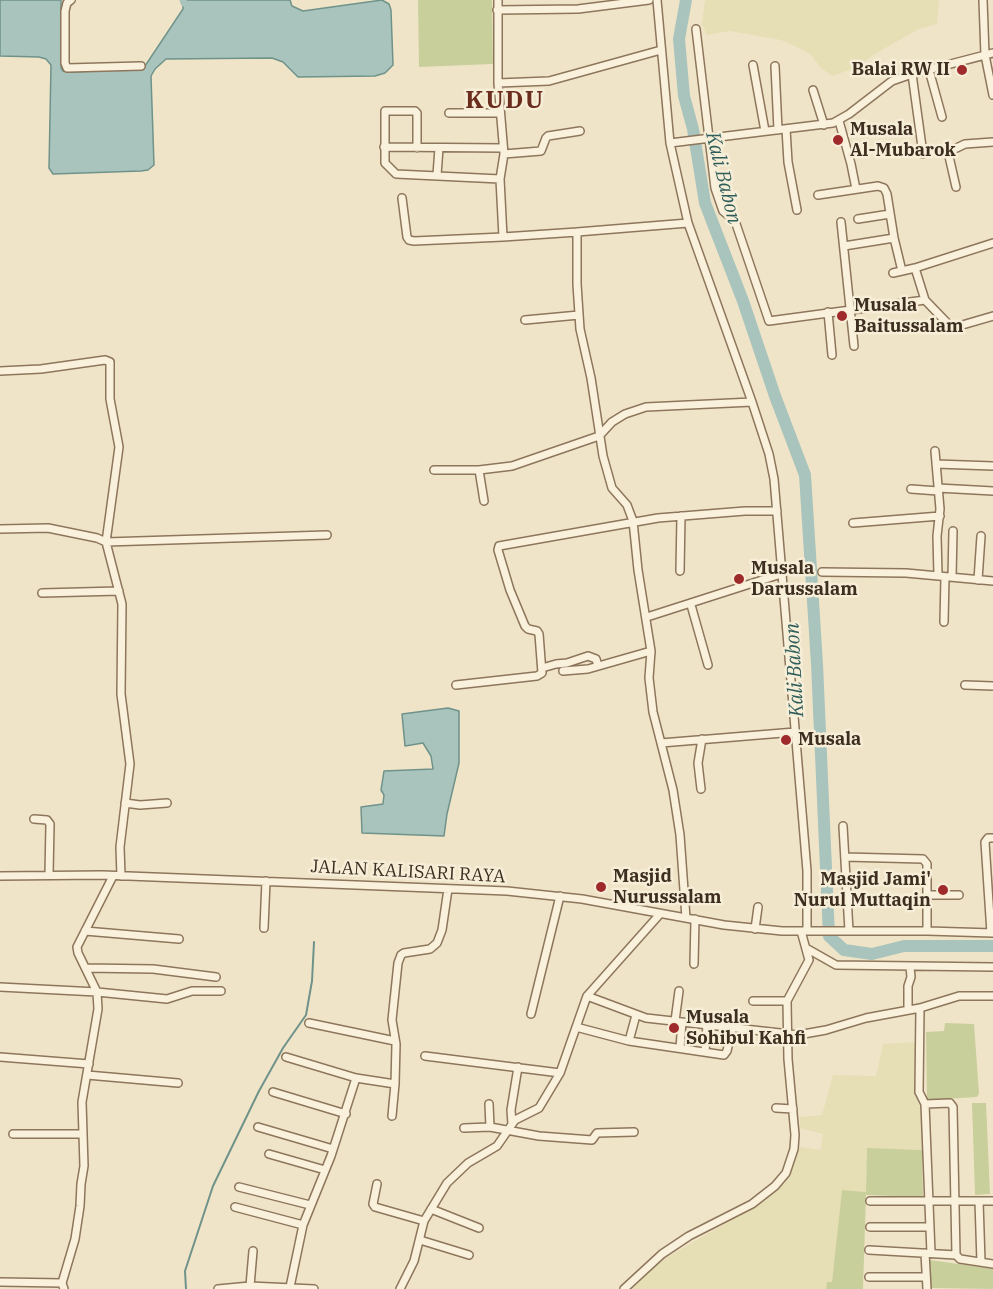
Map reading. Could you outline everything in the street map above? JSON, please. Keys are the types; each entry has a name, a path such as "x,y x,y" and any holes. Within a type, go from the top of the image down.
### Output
{"street":[{"path":"71,0 67,3 65,11 65,63 67,68 141,66"},
{"path":"498,0 498,83 504,151 500,179 503,237"},
{"path":"497,10 578,9 649,0"},
{"path":"624,1289 650,1263 679,1242 742,1210 775,1186 786,1173 794,1149 787,1000 808,964 807,871 774,479 752,402 688,224 671,143 657,0"},
{"path":"983,0 993,95"},
{"path":"696,29 715,188 722,210 735,221 769,321 925,300"},
{"path":"498,83 549,81 661,50"},
{"path":"671,143 824,125 839,121 892,81 989,54"},
{"path":"753,65 765,131"},
{"path":"775,66 782,130 797,210"},
{"path":"929,70 942,117"},
{"path":"912,74 923,154"},
{"path":"813,90 824,125"},
{"path":"417,148 418,115 415,111 385,111 384,147 387,166 396,174 500,179"},
{"path":"450,113 500,113"},
{"path":"839,121 856,189"},
{"path":"384,147 541,151 548,136 580,131"},
{"path":"956,187 948,152 965,144 993,142"},
{"path":"437,175 439,148"},
{"path":"818,195 878,186 884,188 888,194 894,238 902,271"},
{"path":"402,198 409,240 503,237 688,224"},
{"path":"858,219 890,214"},
{"path":"841,222 854,346"},
{"path":"577,232 579,315 610,482 615,492 627,505 633,521 651,651 649,678 653,712 673,790 680,835 686,918"},
{"path":"844,246 894,238"},
{"path":"893,273 993,243"},
{"path":"915,268 925,300 952,328 993,316"},
{"path":"828,312 832,356"},
{"path":"525,320 579,315"},
{"path":"0,371 41,369 105,360 110,362 110,399 119,447 106,542 123,604 121,694 130,764 117,876 77,947 97,992 98,1009 82,1102 84,1166 75,1239 63,1286 0,1282"},
{"path":"434,470 479,470 512,466 600,436 612,422 633,410 646,407 752,402"},
{"path":"935,451 940,516 937,536 945,576"},
{"path":"936,464 993,466"},
{"path":"479,470 484,501"},
{"path":"911,489 993,491"},
{"path":"456,685 541,674 539,634 525,626 510,590 498,550 499,546 633,521 745,511 777,511"},
{"path":"680,570 681,516"},
{"path":"853,523 940,516"},
{"path":"0,529 48,528 106,542 327,535"},
{"path":"944,622 945,576 952,531"},
{"path":"978,580 981,536"},
{"path":"822,572 945,576 993,581"},
{"path":"647,617 691,605 781,574"},
{"path":"42,593 119,591"},
{"path":"691,605 708,665"},
{"path":"563,671 598,666 651,651"},
{"path":"542,668 588,656 596,659 598,666"},
{"path":"965,685 993,686"},
{"path":"661,743 795,732"},
{"path":"701,789 698,763 702,739"},
{"path":"125,803 142,805 167,803"},
{"path":"34,819 47,820 50,824 50,875"},
{"path":"843,826 846,931"},
{"path":"992,933 985,842 986,839 993,838"},
{"path":"845,857 923,859 927,864 927,931"},
{"name":"JALAN KALISARI RAYA","path":"0,876 117,876 507,891 560,896 755,929 992,933"},
{"path":"264,928 266,881"},
{"path":"392,1116 395,1041 392,1020 399,958 407,951 430,949 437,943 442,930 448,890"},
{"path":"927,895 959,895"},
{"path":"531,1014 560,896"},
{"path":"755,929 758,907"},
{"path":"400,1289 414,1261 424,1221 447,1183 461,1169 497,1146 519,1118 538,1108 560,1073 587,996 660,914"},
{"path":"694,919 694,964"},
{"path":"85,931 179,939"},
{"path":"807,948 836,965 993,967"},
{"path":"908,1010 910,967"},
{"path":"86,968 153,969 216,977"},
{"path":"0,987 97,992 167,999 192,991 221,991"},
{"path":"679,991 680,1048"},
{"path":"587,996 636,1015 678,1022 798,1035 812,1034 866,1018 920,1008 959,996 993,996"},
{"path":"753,1002 787,1000"},
{"path":"920,1008 919,1092 925,1104 930,1227 927,1289"},
{"path":"629,1041 636,1015"},
{"path":"309,1023 395,1041"},
{"path":"705,1052 707,1025"},
{"path":"576,1027 629,1041 726,1054 732,1028"},
{"path":"424,1056 560,1073"},
{"path":"0,1057 89,1064"},
{"path":"286,1057 356,1078 395,1084"},
{"path":"510,1127 518,1067"},
{"path":"87,1075 178,1083"},
{"path":"290,1287 303,1224 346,1114 356,1078"},
{"path":"273,1092 346,1114"},
{"path":"489,1104 490,1127"},
{"path":"925,1104 952,1104 956,1254 959,1259 993,1264"},
{"path":"776,1108 793,1109"},
{"path":"258,1127 333,1149"},
{"path":"464,1128 510,1127 539,1136 592,1140 597,1133 634,1132"},
{"path":"12,1134 83,1134"},
{"path":"269,1154 325,1170"},
{"path":"377,1184 375,1207 424,1221"},
{"path":"239,1187 310,1205"},
{"path":"870,1202 993,1200"},
{"path":"979,1201 981,1262"},
{"path":"235,1207 303,1224"},
{"path":"431,1209 479,1228"},
{"path":"870,1227 930,1227"},
{"path":"420,1240 469,1255"},
{"path":"869,1250 956,1254"},
{"path":"250,1286 253,1251"},
{"path":"869,1277 926,1277"},
{"path":"218,1289 250,1286 314,1289"}],"shaded area":[{"path":"705,0 939,0 937,24 919,29 873,55 858,67 832,76 821,68 811,55 781,40 730,31 707,35 702,24"},
{"path":"916,1042 915,1095 921,1108 922,1150 867,1148 866,1192 842,1190 832,1282 827,1282 826,1289 629,1289 657,1263 764,1201 790,1174 800,1147 821,1150 823,1134 800,1128 800,1117 822,1115 833,1075 876,1076 883,1044"}],"green space":[{"path":"418,0 492,0 493,64 419,67"},
{"path":"945,1023 974,1024 979,1093 977,1097 927,1100 926,1032 944,1031"},
{"path":"972,1103 986,1103 990,1194 975,1195"},
{"path":"867,1148 922,1150 923,1197 866,1195 863,1289 826,1289 827,1282 832,1282 842,1190 866,1192"},
{"path":"930,1260 993,1269 993,1289 931,1288"}],"water":[{"path":"0,0 61,0 61,68 63,71 70,72 143,69 183,9 183,0 290,0 292,6 303,11 382,0 389,4 391,10 393,65 385,73 375,76 298,77 283,62 272,58 166,59 151,76 154,165 148,170 141,171 53,174 49,168 51,65 46,59 39,57 0,56"},
{"path":"448,708 459,711 459,763 444,836 362,833 361,807 383,804 384,795 381,790 384,771 433,769 431,756 423,743 405,746 402,714"}],"waterway":[{"name":"Kali Babon","path":"686,0 679,39 684,96 693,129 705,203 743,301 805,475 817,664 829,936 844,950 872,954 904,946 993,946"},
{"path":"186,1289 185,1271 213,1186 259,1091 283,1048 306,1015 312,981 314,942"}],"place":[{"name":"Balai RW II","path":"962,70"},
{"name":"Musala Al-Mubarok","path":"838,140"},
{"name":"Musala Baitussalam","path":"842,316"},
{"name":"Musala Darussalam","path":"739,579"},
{"name":"Musala","path":"786,740"},
{"name":"Masjid Nurussalam","path":"601,887"},
{"name":"Masjid Jami' Nurul Muttaqin","path":"943,890"},
{"name":"Musala Sohibul Kahfi","path":"674,1028"}],"district":[{"name":"KUDU","path":"505,101"}]}
